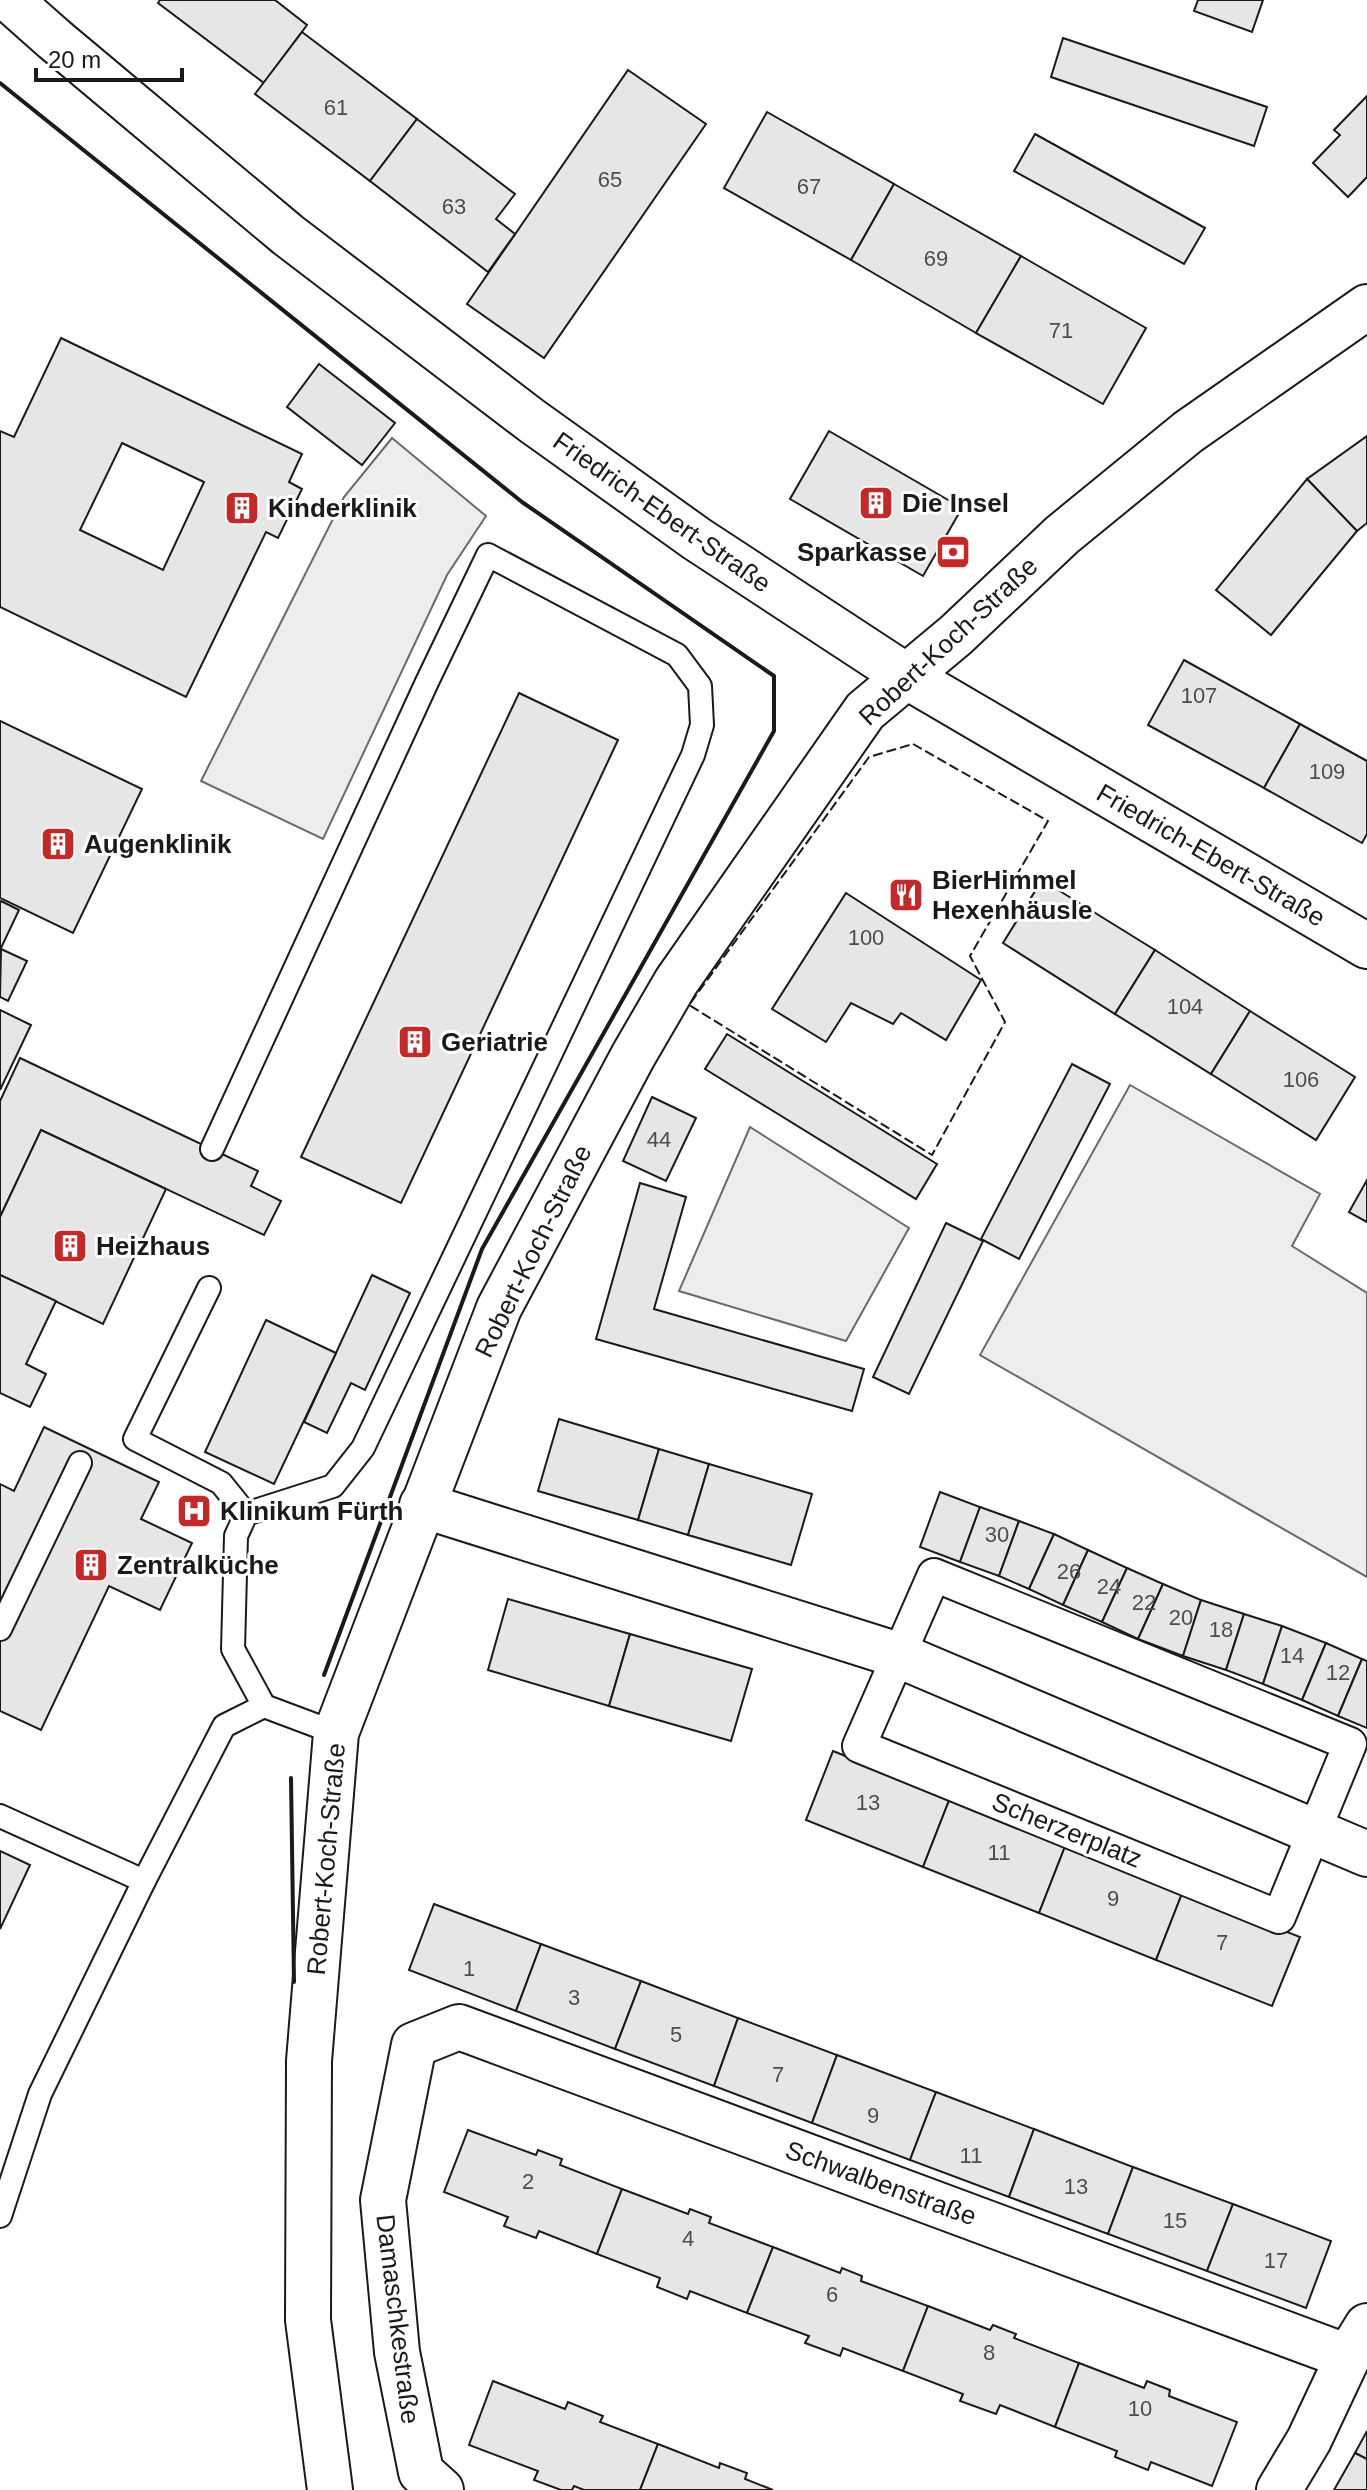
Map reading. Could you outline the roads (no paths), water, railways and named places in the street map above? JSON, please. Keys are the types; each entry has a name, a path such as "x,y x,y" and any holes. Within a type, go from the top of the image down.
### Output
{"street":[{"name":"Friedrich-Ebert-Straße","path":"10,0 288,235 520,412 697,539 906,676 1367,946"},
{"name":"Robert-Koch-Straße","path":"330,2490 308,2320 309,2061 336,1733 499,1308 668,994 865,711 956,635 1062,535 1179,440 1367,307"},
{"path":"422,1505 898,1655 1367,1854"},
{"name":"Scherzerplatz","path":"934,1575 1350,1744 1279,1917 859,1746 898,1655 934,1575"},
{"name":"Schwalbenstraße","path":"414,2045 459,2027 1358,2342"},
{"name":"Damaschkestraße","path":"414,2045 383,2200 397,2352 421,2472 441,2490"},
{"path":"1279,2490 1309,2440 1358,2342"}],"lane":[{"path":"212,1149 488,555 677,655 700,686 702,725 693,755 363,1448 333,1486 246,1514 236,1536 233,1649 264,1706 336,1733"},
{"path":"209,1288 135,1439 221,1483 246,1514"},
{"path":"0,1629 80,1463"},
{"path":"0,2216 40,2094 224,1726 264,1706"},
{"path":"0,1816 144,1881"}],"place":[{"name":"Die Insel","path":"876,503"},
{"name":"Kinderklinik","path":"242,508"},
{"name":"Sparkasse","path":"953,552"},
{"name":"Augenklinik","path":"58,844"},
{"name":"BierHimmel Hexenhäusle","path":"906,895"},
{"name":"Geriatrie","path":"415,1042"},
{"name":"Heizhaus","path":"70,1246"},
{"name":"Klinikum Fürth","path":"194,1511"},
{"name":"Zentralküche","path":"91,1565"}]}
